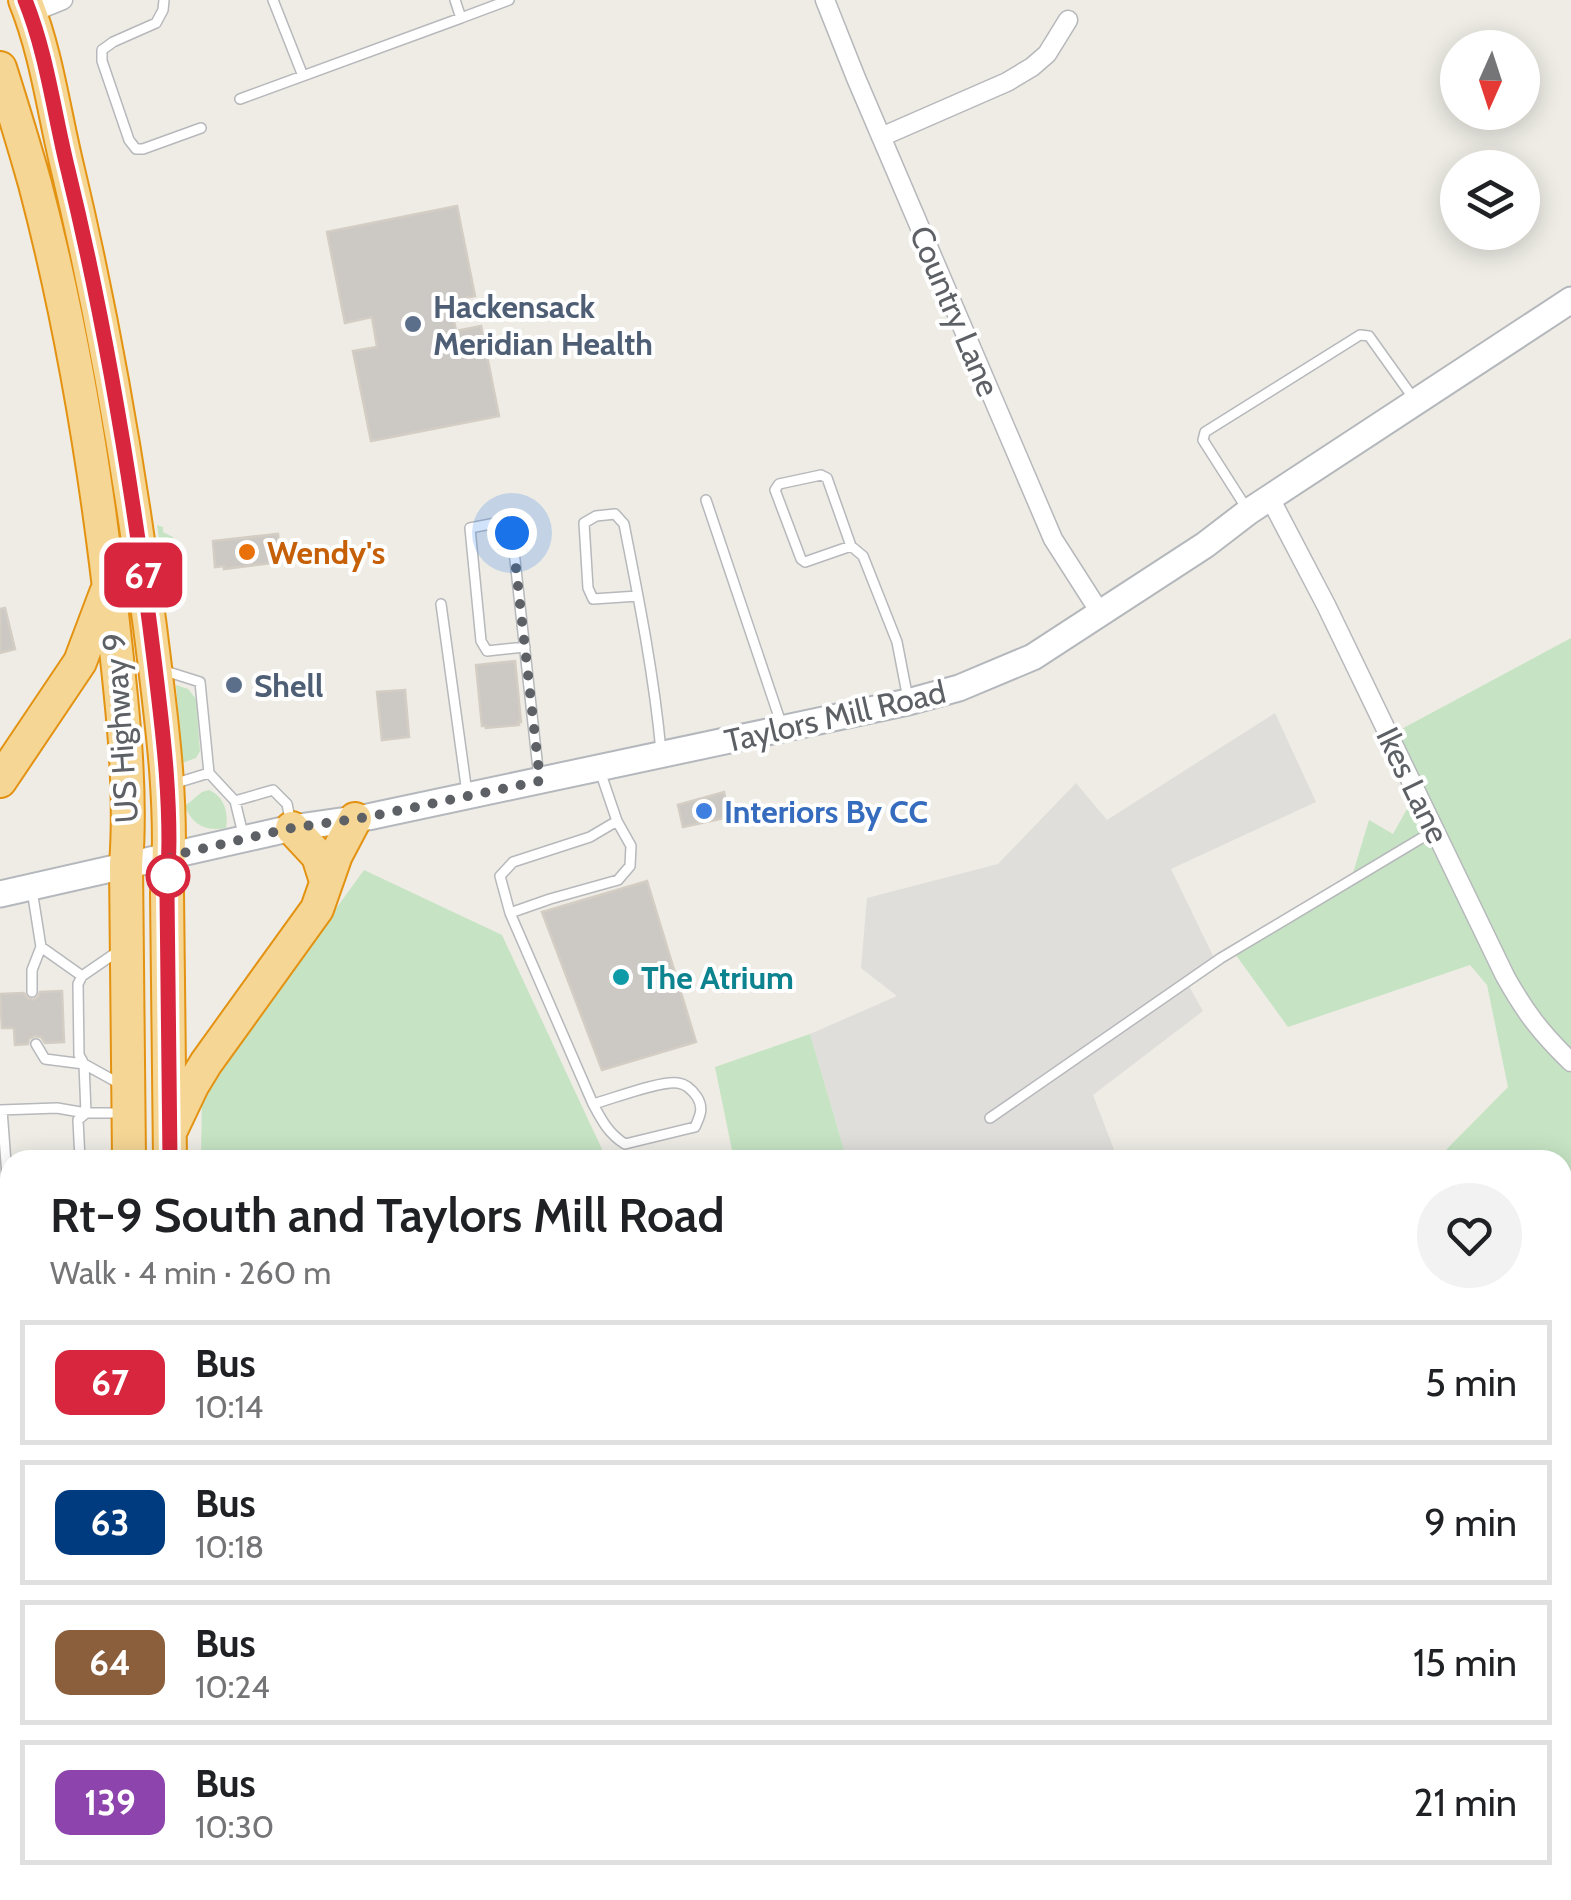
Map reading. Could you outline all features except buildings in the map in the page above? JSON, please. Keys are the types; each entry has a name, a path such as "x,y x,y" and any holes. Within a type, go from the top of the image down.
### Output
{"highway":[{"name":"US Highway 9","path":"28,6 86,245 136,519 167,786 170,1146"},
{"name":"US Highway 9","path":"0,68 57,276 85,423 109,584 129,830 129,1150"},
{"path":"0,780 80,662 109,584"},
{"path":"170,1146 192,1086 206,1063 317,909 336,854 355,819"},
{"path":"292,828 318,856 326,881"}],"street":[{"path":"28,6 64,0"},
{"name":"Country Lane","path":"825,0 1053,539 1102,614"},
{"path":"880,136 1008,82 1047,54 1068,20"},
{"name":"Taylors Mill Road","path":"0,894 292,828 540,781 960,688 1033,657 1102,614 1259,505 1571,300"},
{"name":"Ikes Lane","path":"1259,505 1326,606 1504,976 1526,1015 1571,1062"}],"lane":[{"path":"164,0 156,23 102,50 102,61 129,140 136,149 143,150 201,128"},
{"path":"274,0 302,76"},
{"path":"455,0 461,18"},
{"path":"240,99 509,0"},
{"path":"1259,505 1203,440 1205,432 1360,335 1369,336 1416,401"},
{"path":"850,546 805,562 801,559 775,490 778,484 821,475 827,478 850,546 863,556 896,642 908,702"},
{"path":"706,500 783,728"},
{"path":"638,596 593,600 588,588 584,523 596,516 615,514 624,524 638,596 655,686 661,754"},
{"path":"525,647 487,651 481,640 470,528 501,522 512,533 525,647 540,781"},
{"path":"441,604 467,796"},
{"path":"154,668 200,682 209,774 236,802 245,839"},
{"path":"510,913 618,880 630,866 631,846 599,768"},
{"path":"167,786 209,774"},
{"path":"236,802 273,790 287,804 292,828"},
{"path":"593,1104 678,1083 694,1093 701,1114 695,1127 625,1144 604,1127 593,1104 510,913 500,876 513,862 590,836 618,821"},
{"path":"990,1118 1222,958 1435,830"},
{"path":"31,887 41,947 32,970 32,992"},
{"path":"80,1150 78,1120 86,1112 78,984 82,976 128,945"},
{"path":"41,947 82,976"},
{"path":"36,1044 45,1059 84,1064 129,1101"},
{"path":"4,1150 1,1110 57,1108 86,1112 129,1101"}],"shaded area":[{"path":"1275,713 1316,802 1171,869 1216,962 1186,981 1203,1011 1093,1095 1114,1150 844,1150 810,1034 897,996 861,968 867,898 998,864 1076,783 1107,820"}],"green space":[{"path":"157,525 173,537 180,600 168,606"},
{"path":"1571,638 1571,1150 1446,1150 1508,1087 1487,985 1470,965 1288,1027 1233,951 1353,873 1369,820 1393,834 1412,800 1381,740"},
{"path":"176,685 188,689 196,699 200,751 196,758 182,763"},
{"path":"209,790 224,806 226,828 201,826 185,806"},
{"path":"364,870 502,935 602,1150 201,1150 202,1093"},
{"path":"810,1034 844,1150 732,1150 715,1067"}],"bus line":[{"name":"67","path":"25,0 50,84 86,245 136,519 169,811 170,1150"}],"place":[{"name":"Hackensack Meridian Health","path":"413,324"},
{"name":"Wendy's","path":"247,552"},
{"name":"Shell","path":"234,685"},
{"name":"Interiors By CC","path":"704,811"},
{"name":"The Atrium","path":"621,977"}],"route":[{"path":"168,876 170,856 292,828 368,817 540,781 512,533"}]}
